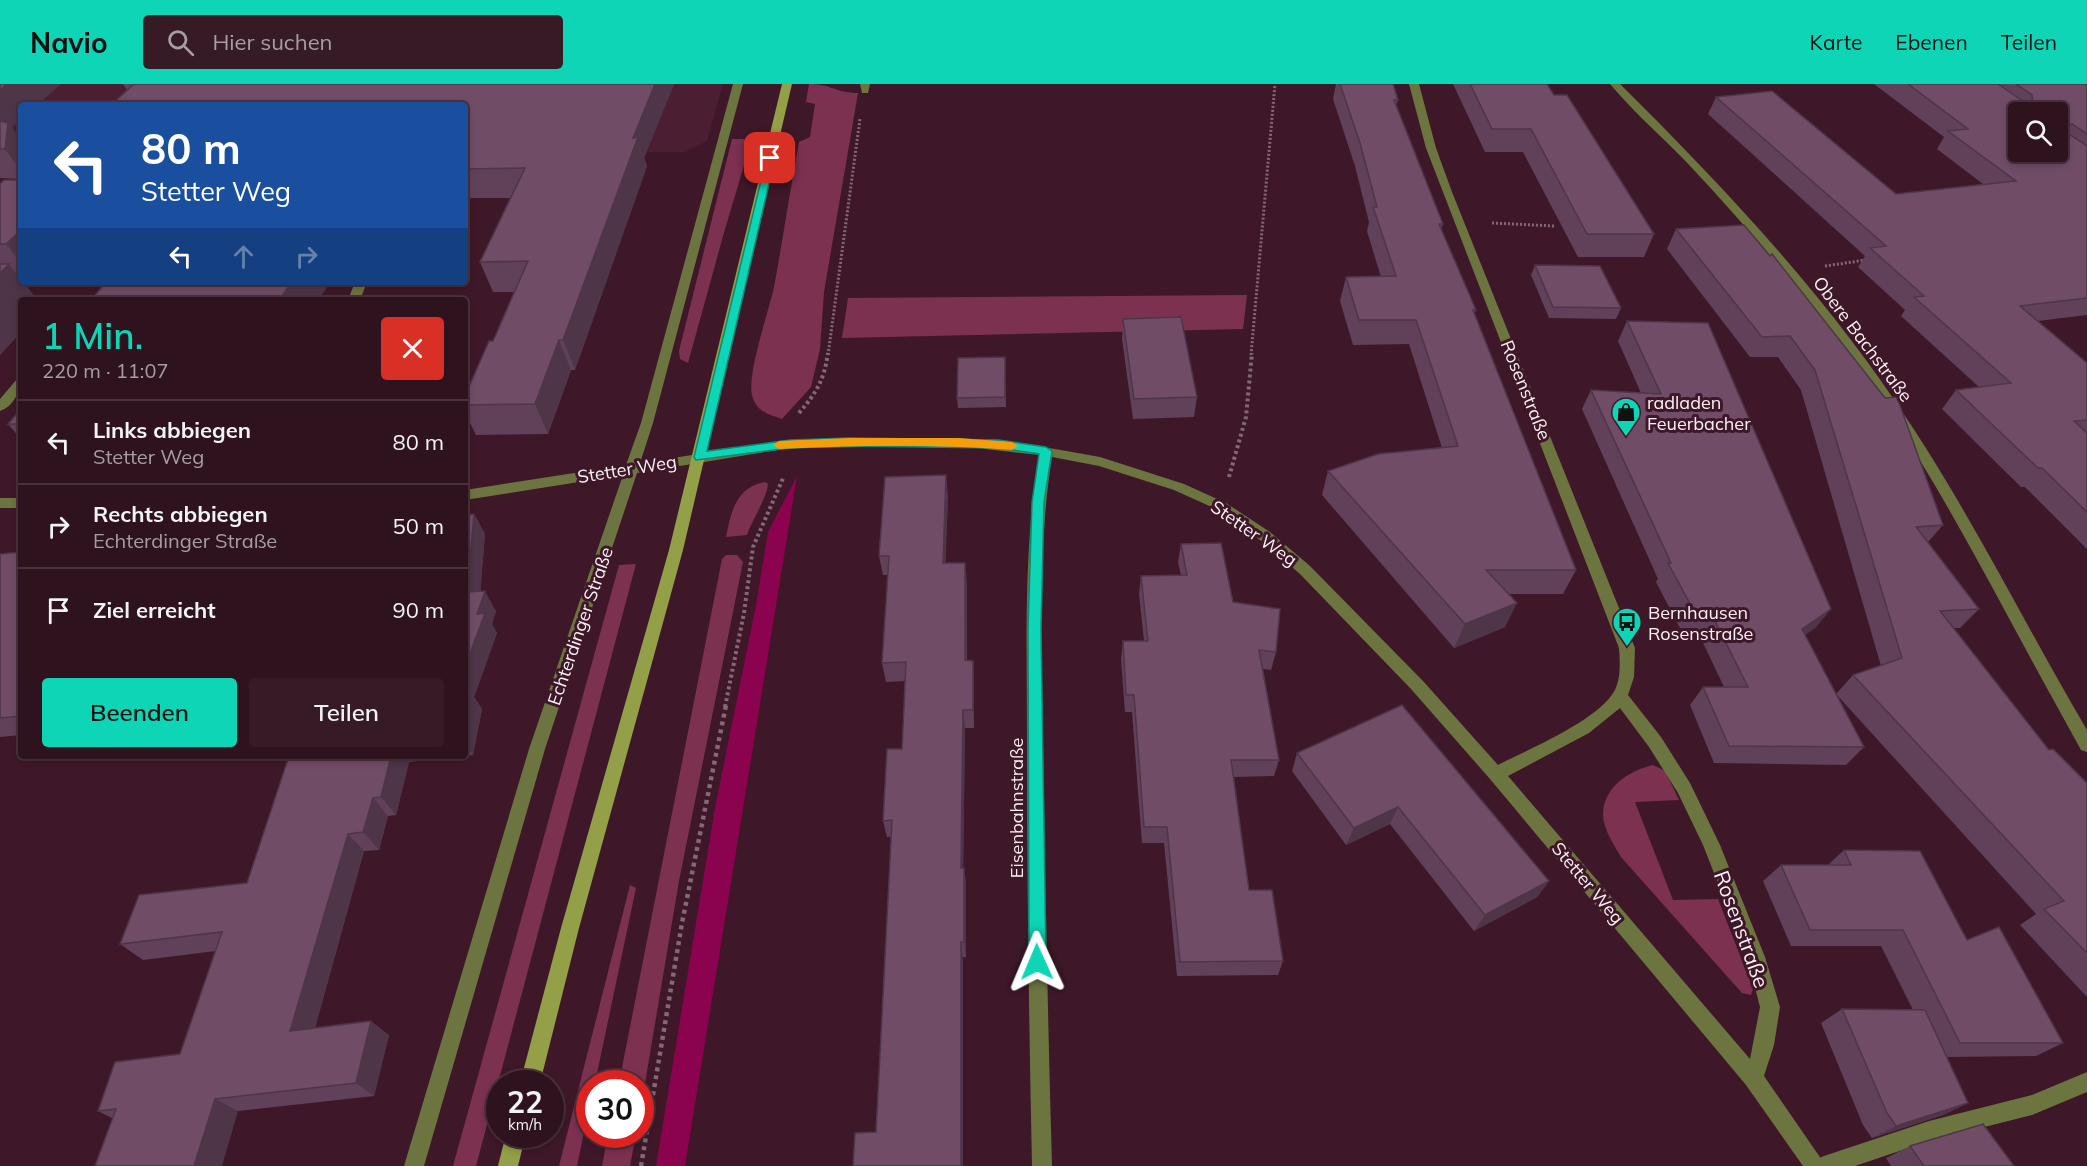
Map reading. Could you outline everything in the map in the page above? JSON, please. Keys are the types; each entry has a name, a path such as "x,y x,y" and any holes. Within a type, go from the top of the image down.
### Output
{"main road":[{"path":"534,1070 700,457 787,84"},
{"path":"508,1166 512,1148"}],"street":[{"name":"Echterdinger Straße","path":"414,1166 537,749 632,470 672,336 738,84"},
{"name":"Rosenstraße","path":"1414,84 1431,148 1458,221 1627,648 1628,674 1620,696 1596,720 1496,774"},
{"name":"Obere Bachstraße","path":"1615,84 1710,179 1789,271 1873,379 1951,501 2087,745"},
{"path":"0,407 18,386"},
{"name":"Stetter Weg","path":"468,495 790,444 958,442 999,444 1046,451 1141,473 1221,506 1265,537 1342,605 1417,685 1496,774 1753,1078"},
{"name":"Eisenbahnstraße","path":"1042,1166 1036,909 1034,629 1038,502 1046,451"},
{"path":"0,503 18,503"},
{"name":"Rosenstraße","path":"1620,696 1655,742 1684,788 1711,846 1756,957 1770,1007 1764,1044 1753,1078"},
{"path":"1753,1078 1816,1166"},
{"path":"1824,1166 1929,1131 2032,1105 2087,1082"}],"path":[{"path":"1221,506 1246,417 1275,84"},
{"path":"641,1166 682,923 744,613 753,547 769,506 784,477 798,415 813,397 825,376 865,88"},
{"path":"1458,221 1554,226"},
{"path":"1789,271 1869,260"}],"shaded area":[{"path":"0,84 723,84 707,141 685,152 468,154 468,102 18,102 18,151 0,148"},
{"path":"809,84 858,93 824,292 820,349 811,387 782,419 767,413 756,405 751,385 755,357 774,287 799,142 810,137 815,104 806,102"},
{"path":"732,139 752,139 688,363 680,359 679,351"},
{"path":"1247,295 1243,329 842,338 848,298"},
{"path":"797,476 685,1166 656,1166 715,808 756,605 768,532"},
{"path":"765,482 768,484 765,496 747,535 726,537 736,502 747,489"},
{"path":"726,555 737,555 743,562 679,881 647,1070 622,1070 722,559"},
{"path":"636,564 502,1070 486,1070 486,1128 476,1166 453,1166 619,565"},
{"path":"1653,765 1665,771 1679,800 1635,802 1673,900 1718,899 1753,989 1751,995 1742,993 1621,857 1607,831 1603,814 1608,795 1619,781 1635,771"},
{"path":"630,885 636,888 598,1070 583,1070"},
{"path":"576,1099 576,1148 581,1148 577,1166 559,1166"},
{"path":"605,1148 633,1148 630,1166 602,1166"}],"building":[{"path":"134,84 655,84 633,138 638,137 563,340 559,340 535,404 468,405 468,389 489,341 493,341 528,261 480,262 525,168 468,169 468,102 114,102"},
{"path":"1340,84 1393,84 1398,100 1394,100 1443,224 1439,224 1476,310 1473,310 1576,570 1486,570 1517,603 1465,624 1328,471 1378,454 1458,446 1416,320 1359,320 1346,277 1396,276 1373,207 1377,207 1360,143"},
{"path":"1470,84 1547,84 1554,95 1567,95 1654,234 1587,234 1531,129 1492,129"},
{"path":"1908,84 1998,84 2024,102 2008,102 2008,162 2068,162 2068,102 2033,102 2032,95 2016,84 2087,84 2087,134 2072,124 2069,126 2069,134 2087,146 2087,298 2020,306 2087,363 2087,420 2074,421 2087,433 2087,512 1956,390 2011,383 1914,297 1924,296 1870,248 1886,246 1716,97 1772,91 1896,194 2016,181 1948,131 1968,129"},
{"path":"0,121 8,123 5,149 0,149"},
{"path":"4,180 18,180 18,233 6,244 0,244 0,184"},
{"path":"1744,225 1770,256 1772,254 1885,398 1897,397 1943,525 1916,527 1979,609 1940,611 2049,750 2053,749 2087,783 2087,953 2044,909 2064,901 1853,675 1902,658 1815,370 1790,336 1762,337 1676,229"},
{"path":"0,264 9,264 0,273"},
{"path":"1535,265 1600,266 1621,308 1553,307"},
{"path":"104,285 290,285 281,297 94,297"},
{"path":"1181,317 1197,397 1134,399 1123,319"},
{"path":"1627,321 1708,323 1831,609 1802,629 1864,747 1729,746 1703,687 1748,687 1709,609 1693,609 1668,563 1671,563 1591,390 1661,394"},
{"path":"1005,357 1005,397 957,398 958,358"},
{"path":"18,412 18,424 8,424"},
{"path":"946,475 943,563 965,563 965,660 973,661 973,710 963,710 961,868 964,868 964,942 961,942 961,1166 853,1166 855,1133 876,1132 892,820 883,821 887,749 902,749 906,662 882,663 889,556 879,556 885,477"},
{"path":"474,514 468,581 468,515"},
{"path":"1221,543 1233,602 1280,609 1276,652 1259,650 1279,760 1231,760 1249,890 1272,890 1283,961 1180,962 1167,827 1144,827 1134,695 1126,695 1123,641 1148,641 1141,576 1187,575 1181,544"},
{"path":"18,552 18,716 0,718 0,554"},
{"path":"485,591 477,614 485,613 468,659 468,592"},
{"path":"1402,705 1549,881 1485,915 1398,807 1354,828 1297,753"},
{"path":"288,759 390,759 381,797 373,798 363,832 348,834 290,1031 371,1021 356,1083 215,1099 194,1166 95,1166 116,1109 98,1111 115,1062 180,1054 222,932 120,944 139,895 247,883"},
{"path":"1844,850 1920,851 1967,940 1999,927 2063,1043 1960,1043 1903,930 1810,930 1781,865 1851,865"},
{"path":"1842,1009 1925,1010 1968,1103 1896,1126 1887,1113"},
{"path":"1983,1124 2014,1166 1924,1166 1910,1146"}],"slow traffic":[{"path":"779,445 849,442 958,442 1012,446"}],"place":[{"name":"radladen Feuerbacher","path":"1626,438"},
{"name":"Bernhausen Rosenstraße","path":"1627,648"}],"route":[{"path":"770,158 700,457 790,444 849,442 958,442 999,444 1046,451 1040,475 1038,502 1034,629 1037,962"}]}
